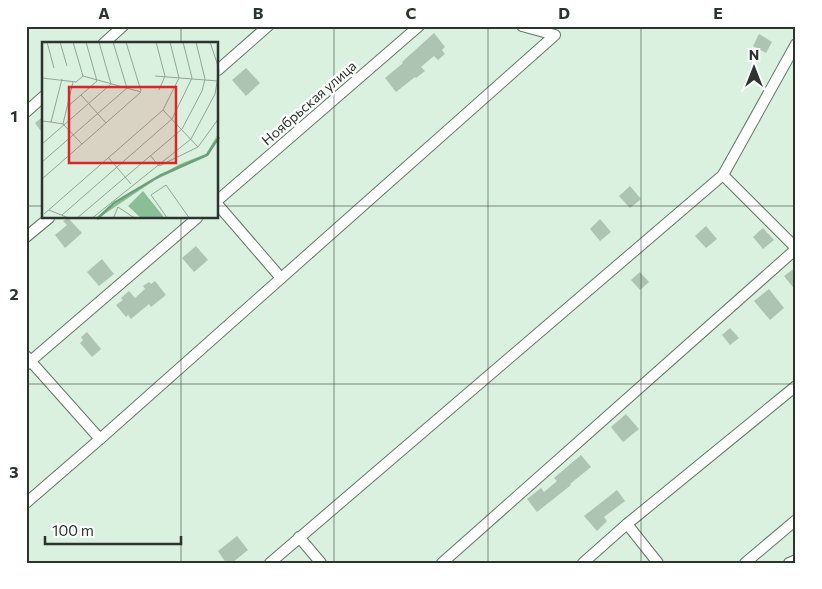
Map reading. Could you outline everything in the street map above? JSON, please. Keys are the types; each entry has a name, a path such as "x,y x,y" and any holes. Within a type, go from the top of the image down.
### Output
{"street":[{"path":"105,42 123,26"},
{"path":"219,69 268,26"},
{"name":"Ноябрьская улица","path":"219,199 419,26"},
{"path":"522,26 554,30"},
{"path":"26,503 280,278 554,30"},
{"path":"270,563 723,174 796,44"},
{"path":"26,112 42,98"},
{"path":"442,563 796,248 723,174"},
{"path":"219,206 280,278"},
{"path":"26,237 48,219"},
{"path":"100,439 28,361 196,219"},
{"path":"583,563 627,524 796,386"},
{"path":"745,563 796,520"},
{"path":"627,524 658,563"},
{"path":"299,537 321,563"},
{"path":"789,563 796,560"}],"building":[{"path":"434,33 445,47 442,50 445,54 438,60 434,56 421,67 425,71 396,92 385,78"},
{"path":"759,34 772,42 766,53 753,46"},
{"path":"246,68 260,83 246,96 232,80"},
{"path":"42,118 42,132 35,123"},
{"path":"630,186 641,199 630,208 619,196"},
{"path":"69,219 82,233 65,248 55,235 67,225 63,221"},
{"path":"600,219 611,232 600,241 590,229"},
{"path":"706,226 717,239 706,248 695,236"},
{"path":"763,228 774,240 763,249 753,237"},
{"path":"196,246 208,260 194,272 182,258"},
{"path":"102,259 114,274 99,286 87,272"},
{"path":"796,267 796,291 784,276"},
{"path":"640,272 649,282 640,290 631,280"},
{"path":"155,281 166,295 151,307 149,304 131,319 128,315 126,317 116,305 123,300 121,298 129,291 135,298 145,289 143,286"},
{"path":"769,289 784,308 770,320 754,301"},
{"path":"730,328 739,338 730,345 722,335"},
{"path":"87,332 101,349 92,357 80,343 83,340 81,337"},
{"path":"626,414 639,429 623,442 611,427"},
{"path":"581,455 591,467 537,512 527,499 541,488 544,492 557,481 554,478"},
{"path":"617,490 625,501 604,517 607,521 597,531 584,516"},
{"path":"237,536 248,550 232,563 226,563 218,551"}]}
